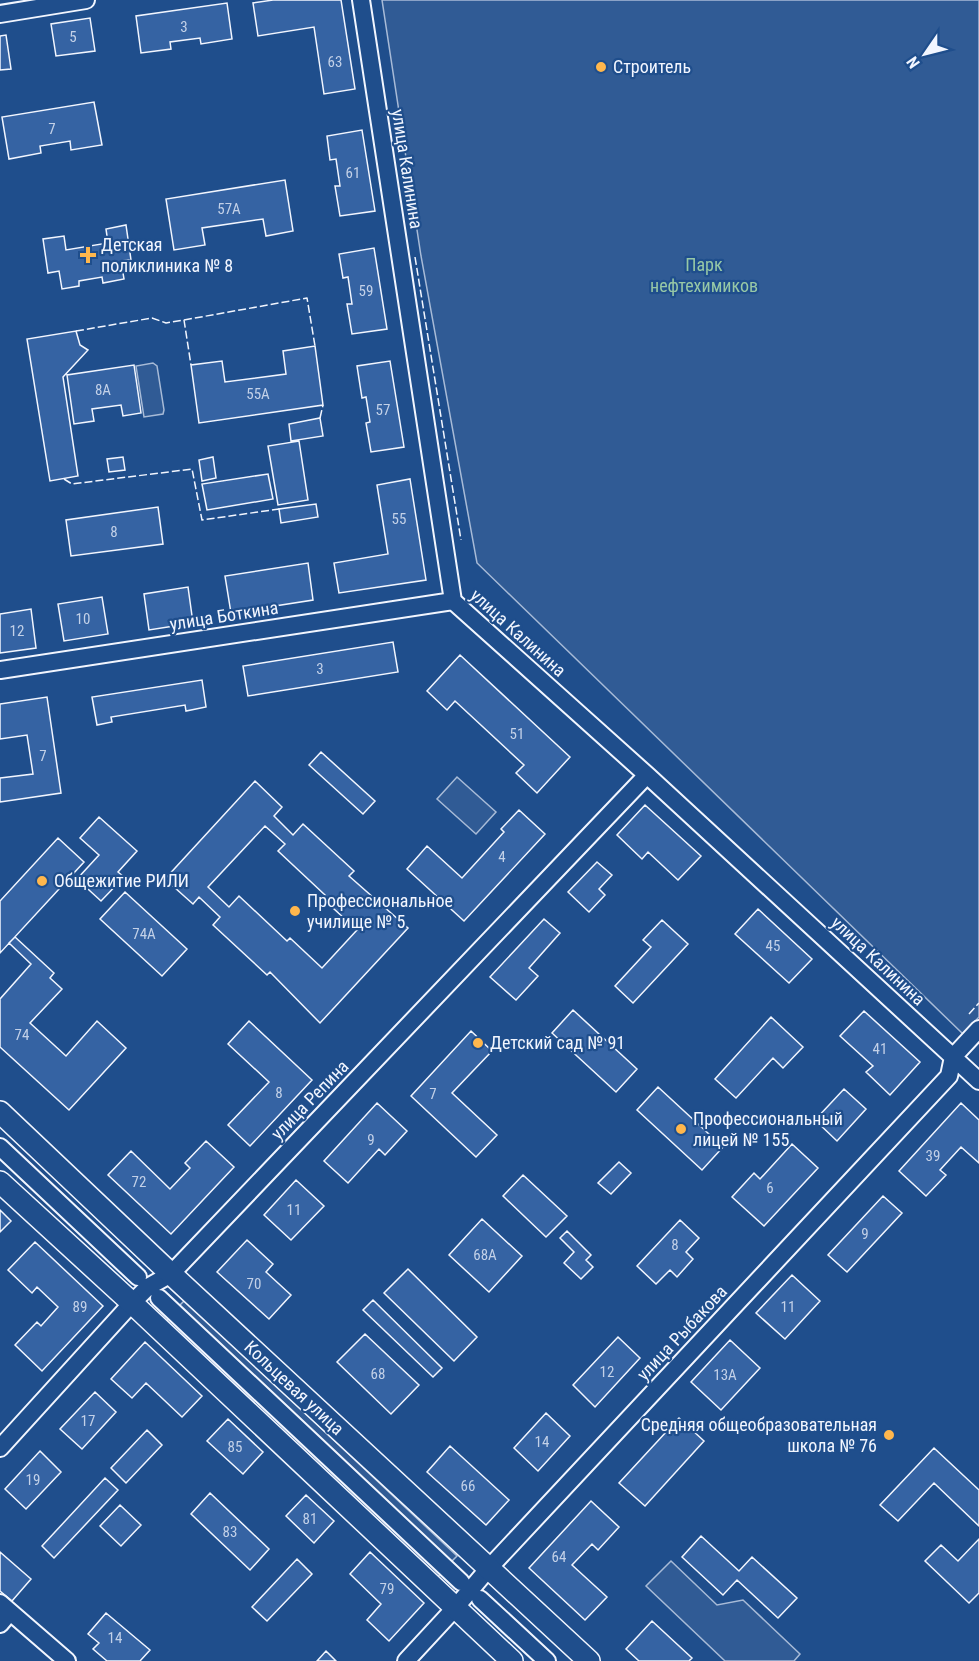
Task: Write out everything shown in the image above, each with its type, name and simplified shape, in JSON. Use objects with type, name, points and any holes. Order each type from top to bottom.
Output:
[{"type":"main road","name":"Кольцевая улица","points":[[0,1112],[171,1274],[589,1661]]},
{"type":"main road","points":[[0,1182],[132,1303],[512,1661]]},
{"type":"street","points":[[0,14],[86,0]]},
{"type":"street","name":"улица Калинина","points":[[361,0],[453,601],[647,775],[979,1081]]},
{"type":"street","name":"улица Боткина","points":[[0,670],[453,601]]},
{"type":"street","name":"улица Репина","points":[[0,1448],[132,1303],[148,1287],[171,1274],[647,775]]},
{"type":"street","name":"улица Рыбакова","points":[[406,1661],[489,1568],[949,1076],[953,1057],[979,1029]]},
{"type":"street","points":[[0,1147],[138,1277]]},
{"type":"street","points":[[159,1298],[461,1582]]},
{"type":"street","points":[[480,1599],[547,1661]]},
{"type":"street","points":[[3,1613],[67,1661]]},
{"type":"green space","name":"Парк нефтехимиков","points":[[382,0],[979,0],[979,1017],[963,1034],[477,563],[421,256]]},
{"type":"green space","points":[[153,363],[157,366],[164,410],[163,414],[144,417],[136,366]]},
{"type":"green space","points":[[457,777],[496,812],[476,834],[437,799]]},
{"type":"green space","points":[[185,1300],[457,1556],[450,1563],[178,1307]]},
{"type":"green space","points":[[172,1315],[444,1570],[437,1578],[165,1323]]},
{"type":"green space","points":[[671,1561],[717,1605],[743,1600],[800,1654],[794,1661],[725,1661],[646,1586]]},
{"type":"building","points":[[273,0],[341,0],[355,89],[324,94],[314,27],[258,36],[253,3]]},
{"type":"building","points":[[227,3],[232,39],[201,44],[200,38],[170,42],[171,49],[141,53],[136,16]]},
{"type":"building","points":[[90,18],[95,51],[56,56],[51,24]]},
{"type":"building","points":[[6,35],[11,69],[0,70],[0,36]]},
{"type":"building","points":[[94,102],[102,145],[71,150],[70,141],[40,146],[41,153],[9,159],[2,117]]},
{"type":"building","points":[[362,130],[375,211],[340,216],[335,186],[340,186],[336,159],[330,160],[327,136]]},
{"type":"building","points":[[285,180],[293,231],[266,236],[263,219],[202,228],[205,245],[174,250],[166,199]]},
{"type":"building","name":"Детская поликлиника № 8","points":[[126,225],[131,260],[121,261],[124,279],[103,283],[102,277],[79,281],[79,286],[62,289],[59,271],[48,273],[43,239],[64,236],[66,250],[108,243],[106,229]]},
{"type":"building","points":[[374,248],[387,329],[352,334],[347,304],[352,304],[348,277],[343,278],[339,254]]},
{"type":"building","points":[[76,331],[80,345],[88,350],[63,377],[78,476],[50,481],[27,339]]},
{"type":"building","points":[[315,346],[323,405],[199,423],[191,365],[222,361],[225,382],[286,374],[283,351]]},
{"type":"building","points":[[390,361],[404,447],[371,452],[366,423],[370,422],[366,397],[362,398],[357,366]]},
{"type":"building","points":[[134,365],[141,413],[123,416],[121,405],[92,409],[94,421],[74,424],[67,375]]},
{"type":"building","points":[[320,418],[323,436],[291,441],[289,424]]},
{"type":"building","points":[[299,441],[308,500],[278,505],[268,446]]},
{"type":"building","points":[[123,457],[125,470],[109,472],[107,459]]},
{"type":"building","points":[[213,457],[216,478],[202,481],[199,460]]},
{"type":"building","points":[[268,474],[273,499],[207,510],[202,484]]},
{"type":"building","points":[[410,479],[426,580],[339,593],[334,563],[388,554],[377,485]]},
{"type":"building","points":[[316,504],[318,517],[281,523],[279,509]]},
{"type":"building","points":[[158,507],[163,544],[71,556],[66,520]]},
{"type":"building","points":[[308,563],[313,600],[231,613],[225,576]]},
{"type":"building","points":[[188,587],[193,623],[149,630],[144,594]]},
{"type":"building","points":[[102,597],[108,634],[64,641],[58,604]]},
{"type":"building","points":[[31,609],[36,648],[0,653],[0,614]]},
{"type":"building","points":[[393,642],[398,672],[248,696],[243,666]]},
{"type":"building","points":[[460,655],[570,757],[537,793],[516,773],[524,765],[455,701],[447,710],[427,691]]},
{"type":"building","points":[[202,680],[206,707],[186,711],[185,705],[111,717],[112,722],[97,725],[92,697]]},
{"type":"building","points":[[47,697],[61,793],[0,802],[0,778],[33,774],[27,735],[0,739],[0,704]]},
{"type":"building","points":[[321,752],[375,801],[363,814],[309,765]]},
{"type":"building","points":[[255,781],[282,807],[274,816],[293,835],[303,824],[354,871],[349,876],[408,928],[320,1023],[270,972],[267,975],[213,925],[220,917],[199,897],[193,904],[165,879]],"holes":[[[265,826],[285,844],[278,851],[325,895],[322,898],[357,930],[322,968],[290,938],[287,941],[239,896],[229,907],[208,887]]]},
{"type":"building","points":[[645,805],[701,856],[678,880],[648,852],[642,859],[617,835]]},
{"type":"building","points":[[519,810],[545,834],[464,921],[407,869],[427,846],[462,878],[504,832],[501,829]]},
{"type":"building","points":[[99,817],[137,851],[118,872],[124,877],[101,901],[77,879],[99,855],[80,838]]},
{"type":"building","name":"Общежитие РИЛИ","points":[[58,838],[84,862],[0,953],[0,901]]},
{"type":"building","points":[[597,862],[612,875],[599,889],[605,895],[589,912],[568,892]]},
{"type":"building","points":[[125,892],[187,949],[162,976],[100,919]]},
{"type":"building","points":[[758,909],[812,959],[789,983],[735,934]]},
{"type":"building","points":[[544,919],[560,933],[529,968],[538,976],[516,1000],[490,977]]},
{"type":"building","points":[[662,920],[688,944],[633,1003],[615,986],[651,947],[643,940]]},
{"type":"building","points":[[15,937],[54,973],[50,978],[62,989],[30,1023],[66,1056],[97,1021],[126,1048],[69,1110],[0,1047],[0,999],[31,964],[9,943]]},
{"type":"building","points":[[573,1010],[637,1069],[616,1092],[552,1033]]},
{"type":"building","points":[[864,1011],[920,1062],[890,1095],[866,1072],[873,1066],[840,1036]]},
{"type":"building","points":[[771,1017],[803,1047],[783,1068],[773,1058],[736,1098],[715,1079]]},
{"type":"building","points":[[249,1021],[312,1080],[250,1146],[228,1125],[269,1082],[228,1044]]},
{"type":"building","points":[[471,1031],[492,1051],[452,1093],[497,1135],[476,1157],[411,1096]]},
{"type":"building","points":[[658,1087],[723,1147],[702,1170],[637,1110]]},
{"type":"building","points":[[844,1089],[866,1109],[837,1141],[815,1120]]},
{"type":"building","points":[[377,1103],[407,1131],[385,1155],[379,1149],[348,1183],[324,1161]]},
{"type":"building","points":[[961,1103],[979,1120],[979,1163],[961,1147],[940,1170],[946,1175],[926,1196],[899,1171]]},
{"type":"building","points":[[206,1141],[234,1167],[171,1234],[108,1175],[131,1151],[170,1189],[190,1168],[185,1163]]},
{"type":"building","points":[[792,1144],[818,1168],[764,1226],[732,1197],[754,1173],[760,1179]]},
{"type":"building","points":[[619,1162],[631,1173],[611,1194],[598,1183]]},
{"type":"building","points":[[523,1175],[567,1216],[546,1237],[503,1196]]},
{"type":"building","points":[[296,1180],[324,1206],[291,1240],[264,1215]]},
{"type":"building","points":[[883,1196],[902,1213],[847,1272],[828,1255]]},
{"type":"building","points":[[0,1210],[11,1221],[0,1232]]},
{"type":"building","points":[[482,1219],[522,1256],[489,1292],[449,1255]]},
{"type":"building","points":[[680,1220],[699,1238],[686,1252],[693,1259],[677,1277],[670,1270],[656,1284],[637,1266]]},
{"type":"building","points":[[567,1231],[591,1255],[586,1260],[593,1267],[581,1279],[564,1263],[574,1252],[560,1238]]},
{"type":"building","points":[[247,1240],[273,1264],[266,1272],[291,1295],[269,1319],[217,1272]]},
{"type":"building","points":[[35,1242],[103,1306],[42,1371],[15,1345],[37,1322],[41,1326],[58,1307],[37,1287],[32,1293],[8,1270]]},
{"type":"building","points":[[408,1269],[477,1337],[454,1361],[384,1293]]},
{"type":"building","points":[[792,1275],[820,1301],[785,1339],[756,1313]]},
{"type":"building","points":[[373,1300],[442,1368],[433,1377],[363,1310]]},
{"type":"building","points":[[365,1334],[419,1385],[391,1414],[337,1362]]},
{"type":"building","points":[[618,1337],[640,1358],[595,1407],[573,1385]]},
{"type":"building","points":[[730,1340],[760,1368],[721,1410],[691,1382]]},
{"type":"building","points":[[145,1342],[202,1396],[182,1417],[146,1383],[132,1398],[111,1379]]},
{"type":"building","points":[[95,1392],[116,1412],[82,1449],[60,1429]]},
{"type":"building","points":[[546,1413],[570,1436],[538,1471],[514,1448]]},
{"type":"building","points":[[679,1418],[704,1441],[645,1506],[619,1483]]},
{"type":"building","points":[[228,1419],[263,1452],[243,1474],[207,1441]]},
{"type":"building","points":[[147,1430],[162,1445],[126,1483],[111,1468]]},
{"type":"building","points":[[450,1446],[509,1500],[486,1525],[427,1472]]},
{"type":"building","points":[[934,1448],[979,1490],[979,1526],[934,1483],[898,1521],[880,1505]]},
{"type":"building","points":[[40,1451],[61,1472],[26,1509],[5,1489]]},
{"type":"building","points":[[105,1478],[118,1490],[54,1558],[42,1546]]},
{"type":"building","points":[[210,1493],[269,1549],[250,1570],[191,1514]]},
{"type":"building","points":[[306,1495],[334,1521],[314,1543],[286,1516]]},
{"type":"building","points":[[591,1501],[619,1527],[598,1550],[592,1544],[572,1565],[607,1597],[585,1620],[529,1568]]},
{"type":"building","points":[[120,1505],[141,1525],[121,1546],[100,1526]]},
{"type":"building","points":[[701,1536],[739,1571],[752,1557],[797,1598],[778,1618],[737,1580],[723,1595],[682,1557]]},
{"type":"building","points":[[979,1539],[979,1593],[969,1603],[925,1561],[941,1545],[958,1561]]},
{"type":"building","points":[[0,1552],[31,1579],[12,1601],[0,1591]]},
{"type":"building","points":[[370,1552],[424,1603],[389,1641],[367,1620],[381,1604],[350,1574]]},
{"type":"building","points":[[297,1559],[312,1574],[267,1621],[252,1607]]},
{"type":"building","points":[[106,1613],[150,1650],[140,1661],[107,1661],[93,1649],[99,1643],[88,1634]]},
{"type":"building","points":[[652,1621],[692,1658],[689,1661],[639,1661],[626,1649]]},
{"type":"building","points":[[326,1651],[336,1661],[317,1661]]},
{"type":"fence","points":[[415,257],[461,540]]},
{"type":"fence","points":[[184,320],[307,298],[315,346]]},
{"type":"fence","points":[[76,331],[152,318],[166,323],[184,320],[191,365]]},
{"type":"fence","points":[[320,418],[323,405]]},
{"type":"fence","points":[[64,479],[72,484],[192,469],[202,520],[279,509]]},
{"type":"fence","points":[[969,1014],[979,1003]]},
{"type":"place","name":"Строитель","points":[[601,67]]},
{"type":"place","name":"Детская поликлиника № 8","points":[[88,255]]},
{"type":"place","name":"Общежитие РИЛИ","points":[[42,881]]},
{"type":"place","name":"Профессиональное училище № 5","points":[[295,911]]},
{"type":"place","name":"Детский сад № 91","points":[[478,1043]]},
{"type":"place","name":"Профессиональный лицей № 155","points":[[681,1129]]},
{"type":"place","name":"Средняя общеобразовательная школа № 76","points":[[889,1435]]}]
